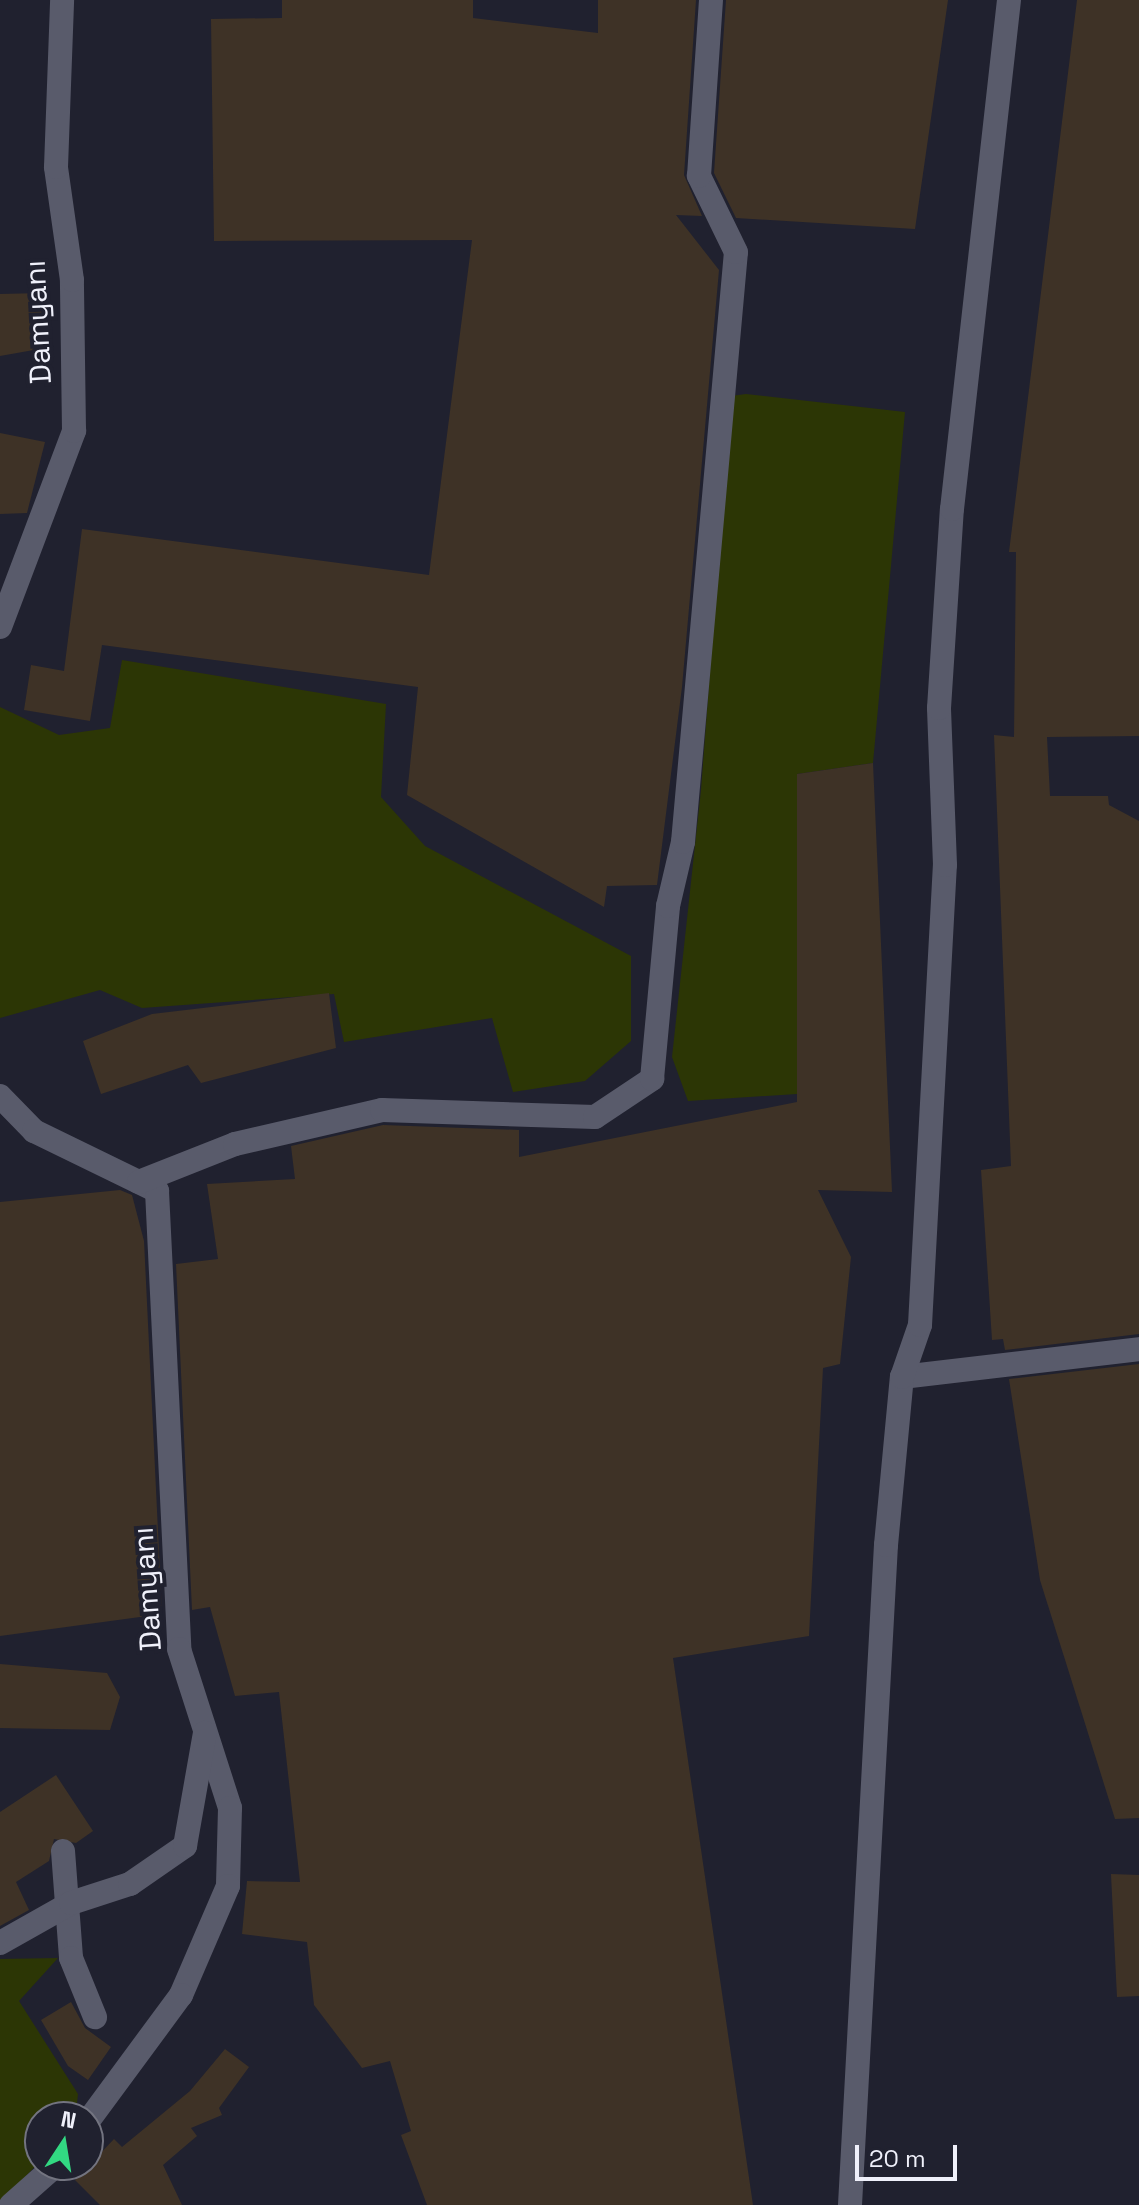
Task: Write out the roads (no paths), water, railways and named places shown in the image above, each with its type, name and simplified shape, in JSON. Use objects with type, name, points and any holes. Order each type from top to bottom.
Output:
[{"type":"street","name":"Damyanı","points":[[0,627],[74,431],[72,280],[56,167],[62,0]]},
{"type":"street","points":[[0,1096],[34,1131],[139,1182],[235,1144],[382,1110],[595,1117],[652,1079],[668,906],[683,842],[736,252],[699,176],[711,0]]},
{"type":"street","points":[[850,2205],[886,1545],[902,1377],[920,1325],[926,1230],[945,865],[939,708],[952,509],[1009,0]]},
{"type":"street","name":"Damyanı","points":[[103,2101],[181,1995],[228,1886],[230,1808],[207,1723],[179,1649],[157,1191],[139,1182]]},
{"type":"street","points":[[902,1377],[1139,1349]]},
{"type":"street","points":[[0,1943],[71,1903],[130,1884],[185,1846],[207,1723]]},
{"type":"street","points":[[63,1851],[71,1903],[71,1958],[95,2017]]},
{"type":"street","points":[[11,2205],[38,2181]]}]
